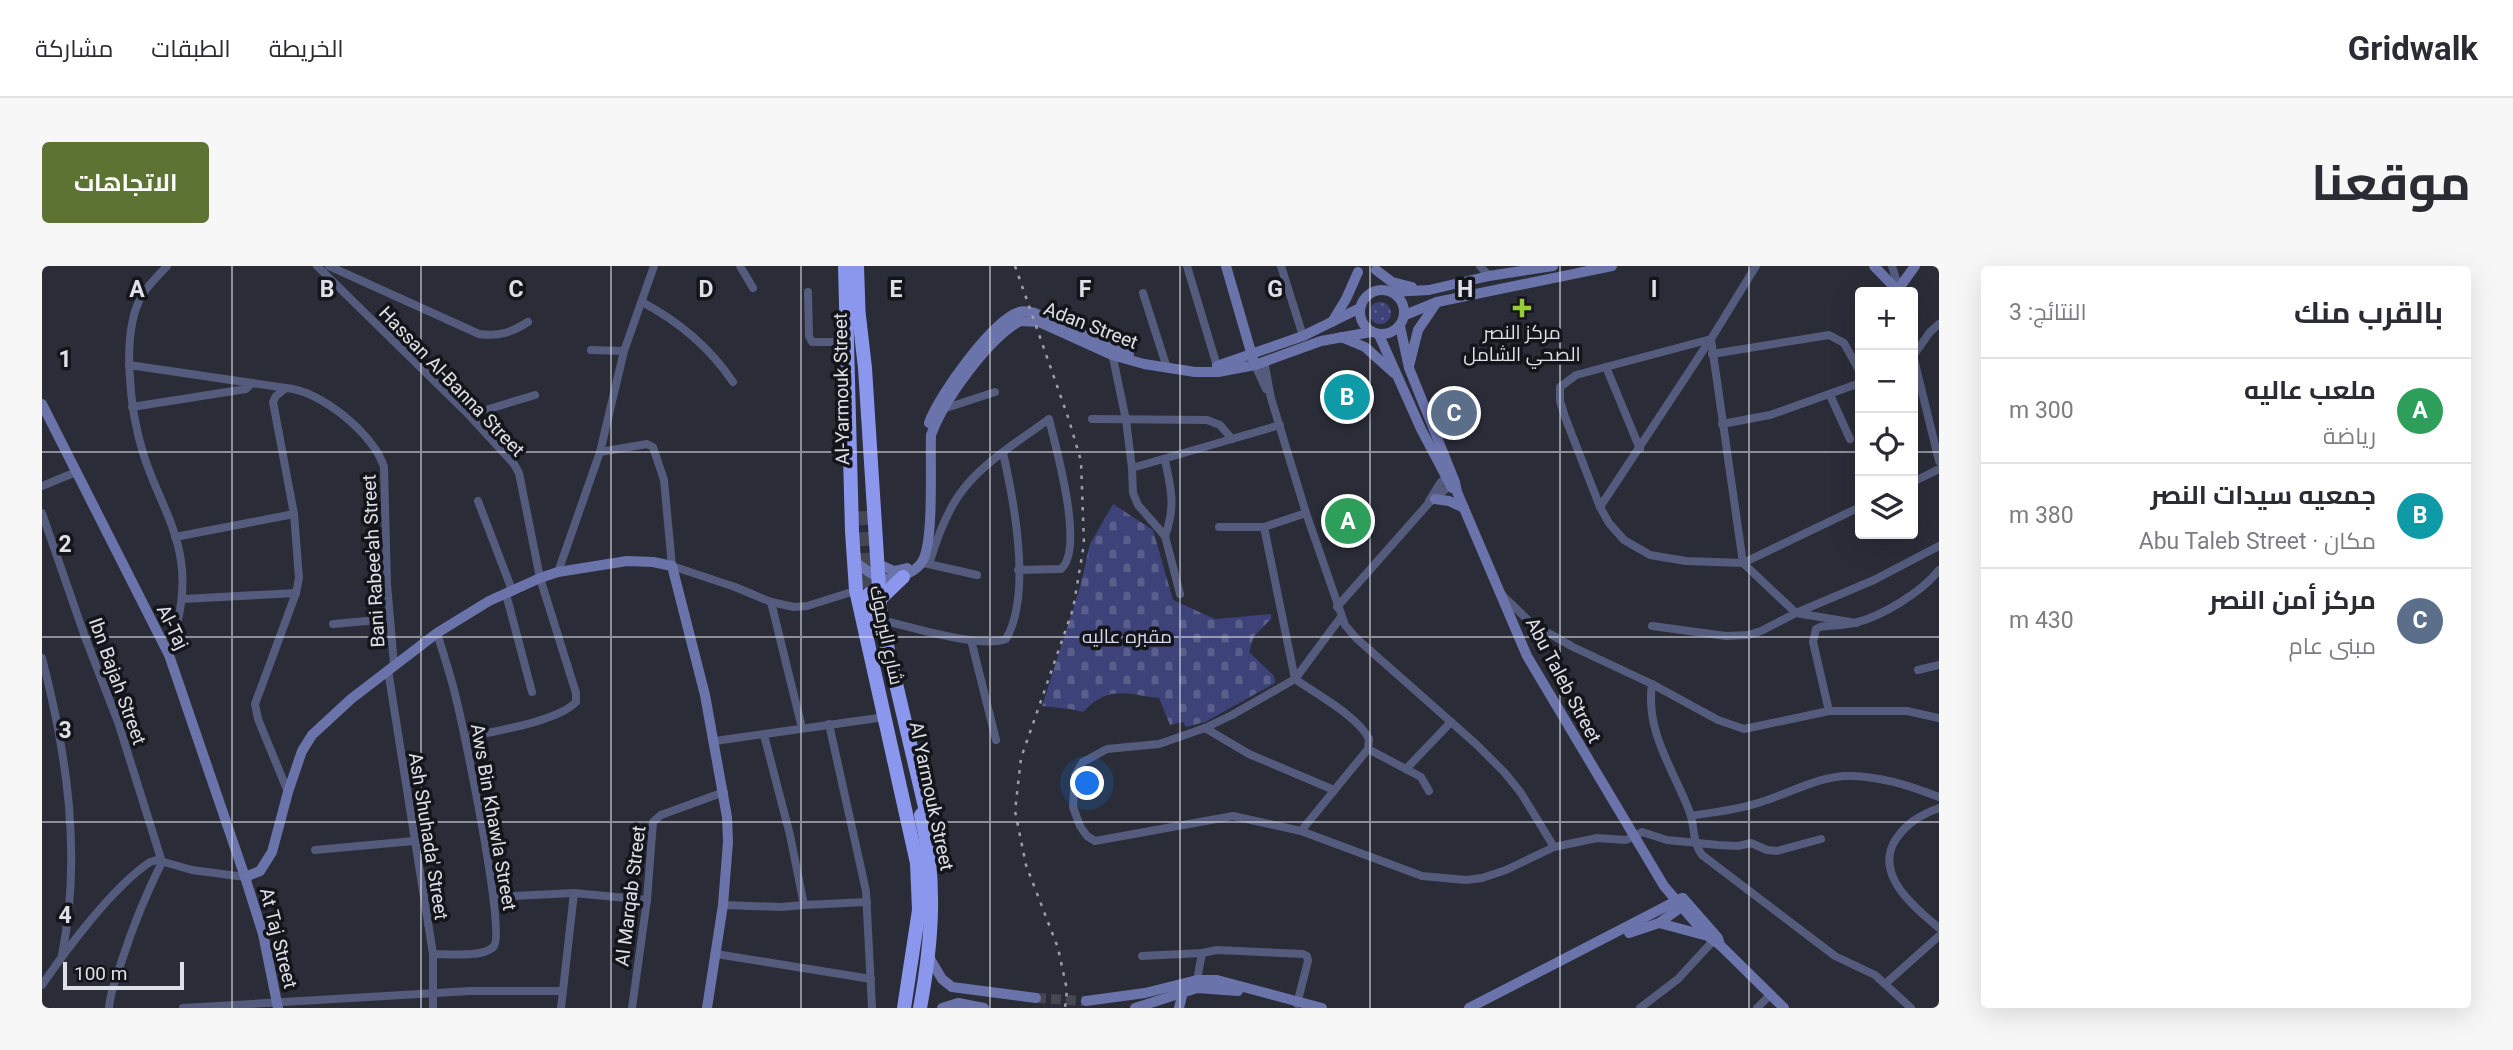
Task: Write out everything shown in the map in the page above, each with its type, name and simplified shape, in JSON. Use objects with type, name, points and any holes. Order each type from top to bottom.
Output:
[{"type":"highway","name":"شارع اليرموك","points":[[845,266],[853,561],[873,586],[885,717],[915,850],[919,888],[919,910],[904,1008]]},
{"type":"highway","name":"Al-Yarmouk Street","points":[[857,266],[858,384],[864,512]]},
{"type":"highway","points":[[859,316],[865,368],[874,532],[873,586],[925,807],[923,823]]},
{"type":"highway","points":[[852,531],[864,534],[874,532]]},
{"type":"highway","points":[[873,586],[903,576]]},
{"type":"highway","name":"Al Yarmouk Street","points":[[873,586],[872,621],[923,823],[932,887],[929,957],[920,1008]]},
{"type":"street","points":[[167,266],[143,293],[136,309],[129,365],[132,407],[144,456],[181,558],[183,600],[169,655]]},
{"type":"street","name":"Hassan Al-Banna Street","points":[[317,266],[469,415],[517,468],[540,578],[576,692],[576,702],[548,718],[465,738]]},
{"type":"street","points":[[329,266],[479,334],[507,333],[528,322]]},
{"type":"street","points":[[558,572],[600,452],[624,351],[654,266]]},
{"type":"street","points":[[740,266],[754,288]]},
{"type":"street","points":[[1187,266],[1217,366]]},
{"type":"street","points":[[1226,266],[1341,617],[1356,638],[1492,758],[1514,784],[1554,847]]},
{"type":"street","points":[[1281,266],[1303,336]]},
{"type":"street","points":[[1480,266],[1489,276]]},
{"type":"street","points":[[1361,306],[1368,295],[1377,290],[1429,290],[1489,276],[1553,266]]},
{"type":"street","points":[[1357,269],[1360,318],[1375,333],[1392,332],[1402,321],[1437,302],[1612,266]]},
{"type":"street","points":[[1600,507],[1756,266]]},
{"type":"street","points":[[1874,266],[1895,287]]},
{"type":"street","points":[[1902,287],[1915,266]]},
{"type":"street","points":[[1375,268],[1392,282],[1429,290]]},
{"type":"street","points":[[1375,268],[1390,291],[1400,298],[1404,306],[1402,321]]},
{"type":"street","points":[[1894,268],[1898,287]]},
{"type":"street","points":[[1332,322],[1346,299],[1357,269]]},
{"type":"street","points":[[808,292],[809,336],[812,342],[848,342]]},
{"type":"street","points":[[1143,293],[1167,366]]},
{"type":"street","points":[[642,302],[662,312],[691,335],[717,359],[733,382]]},
{"type":"street","points":[[1409,368],[1418,330],[1437,302]]},
{"type":"street","name":"Adan Street","points":[[1167,366],[1202,368],[1258,358],[1361,306]]},
{"type":"street","name":"Adan Street","points":[[923,562],[926,453],[931,418],[942,394],[981,346],[1005,321],[1025,311],[1035,313],[1111,351]]},
{"type":"street","name":"Adan Street","points":[[923,562],[928,541],[931,435],[943,410],[978,362],[1002,335],[1020,321],[1039,322],[1111,351],[1167,366],[1203,372],[1339,336],[1375,333]]},
{"type":"street","name":"Abu Taleb Street","points":[[1402,321],[1409,368],[1452,482]]},
{"type":"street","points":[[1917,350],[1939,324]]},
{"type":"street","name":"Abu Taleb Street","points":[[1375,333],[1452,482],[1536,673],[1633,837],[1659,876],[1713,941],[1784,1008]]},
{"type":"street","points":[[1712,354],[1829,335],[1843,343],[1855,363]]},
{"type":"street","points":[[1339,336],[1366,348],[1396,374]]},
{"type":"street","points":[[1711,339],[1743,563],[1796,613],[1856,623]]},
{"type":"street","points":[[1711,339],[1568,379],[1560,387],[1564,417],[1609,523],[1624,540],[1650,555],[1678,561],[1743,563],[1855,509]]},
{"type":"street","points":[[591,350],[624,351]]},
{"type":"street","points":[[1111,351],[1126,419],[1132,486],[1138,505],[1165,536],[1180,594]]},
{"type":"street","name":"Bani Rabee'ah Street","points":[[129,365],[304,391],[368,436],[384,467],[391,668]]},
{"type":"street","points":[[1606,367],[1640,449]]},
{"type":"street","points":[[1918,376],[1939,461]]},
{"type":"street","points":[[132,407],[246,389],[252,383]]},
{"type":"street","points":[[1722,424],[1770,415],[1855,385]]},
{"type":"street","points":[[286,388],[273,402],[294,514],[299,578],[296,593],[255,704],[258,719],[288,792]]},
{"type":"street","points":[[943,410],[995,392]]},
{"type":"street","points":[[469,415],[535,395]]},
{"type":"street","points":[[1830,395],[1850,439]]},
{"type":"street","name":"Al-Taj","points":[[42,404],[169,655],[245,877]]},
{"type":"street","points":[[42,985],[62,955],[125,883],[150,862],[245,877],[260,870],[272,852],[288,792],[302,751],[312,734],[351,699],[467,613],[540,578],[558,572],[627,561],[653,562],[735,587],[771,602],[802,607],[873,586],[903,576],[923,562],[957,497],[972,479],[1049,419],[1065,487],[1071,538],[1066,565],[1061,569],[1049,571],[1018,570]]},
{"type":"street","points":[[1092,419],[1208,420],[1220,425],[1232,439]]},
{"type":"street","points":[[1132,468],[1280,425]]},
{"type":"street","points":[[600,452],[647,444],[653,447],[664,480],[672,566],[715,741],[724,792],[728,842],[723,905],[708,1008]]},
{"type":"street","points":[[881,620],[971,640],[996,642],[1006,639],[1014,612],[1018,570],[1017,522],[1003,453]]},
{"type":"street","points":[[1165,460],[1173,506],[1165,536]]},
{"type":"street","points":[[1918,480],[1939,469]]},
{"type":"street","points":[[42,486],[76,472]]},
{"type":"street","points":[[1337,607],[1431,501],[1436,489],[1452,482]]},
{"type":"street","points":[[478,501],[509,592],[532,692]]},
{"type":"street","points":[[1431,501],[1449,501],[1464,508]]},
{"type":"street","name":"Ibn Bajah Street","points":[[42,513],[118,722],[162,862]]},
{"type":"street","points":[[1219,527],[1264,527],[1306,513]]},
{"type":"street","points":[[175,537],[294,514]]},
{"type":"street","points":[[1264,527],[1296,679],[1363,729],[1369,739],[1368,749],[1301,831]]},
{"type":"street","points":[[1652,626],[1735,637],[1761,631],[1874,580],[1939,546]]},
{"type":"street","points":[[853,561],[873,586]]},
{"type":"street","points":[[873,586],[894,571],[923,562],[977,575]]},
{"type":"street","points":[[1829,711],[1813,642],[1814,633],[1820,627],[1856,623],[1900,602],[1935,584],[1939,570]]},
{"type":"street","points":[[183,600],[296,593]]},
{"type":"street","points":[[1501,594],[1531,624],[1718,720],[1744,729],[1829,711],[1907,711],[1939,718]]},
{"type":"street","points":[[771,602],[802,728]]},
{"type":"street","points":[[1341,617],[1296,679],[1205,728],[1153,745],[1107,749],[1083,762],[1075,775],[1072,802],[1076,818],[1087,836],[1095,841],[1233,816],[1301,831],[1422,876],[1450,880],[1493,875],[1554,847],[1597,838],[1620,840],[1642,832],[1667,840],[1727,846],[1751,844],[1767,850],[1821,839]]},
{"type":"street","points":[[333,624],[390,619]]},
{"type":"street","name":"Aws Bin Khawla Street","points":[[433,954],[484,953],[493,947],[497,940],[494,897],[465,738],[438,633]]},
{"type":"street","points":[[971,640],[996,740]]},
{"type":"street","points":[[42,658],[63,749],[69,813],[70,908],[62,955]]},
{"type":"street","points":[[1918,670],[1939,665]]},
{"type":"street","name":"Ash Shuhada' Street","points":[[391,668],[414,841],[433,954],[433,1008]]},
{"type":"street","points":[[1652,684],[1650,705],[1654,729],[1691,816],[1695,841],[1702,855],[1835,956],[1871,973],[1911,1008]]},
{"type":"street","points":[[715,741],[885,717]]},
{"type":"street","points":[[1406,769],[1451,722]]},
{"type":"street","points":[[829,724],[867,902],[872,1008]]},
{"type":"street","points":[[1205,728],[1249,754],[1334,790]]},
{"type":"street","points":[[764,734],[790,835],[804,905]]},
{"type":"street","points":[[1368,749],[1421,777],[1429,791]]},
{"type":"street","points":[[1691,816],[1757,804],[1812,783],[1842,776],[1882,779],[1908,785],[1939,797]]},
{"type":"street","name":"Al Marqab Street","points":[[632,1008],[647,900],[653,822],[661,815],[724,792]]},
{"type":"street","points":[[1939,808],[1921,814],[1904,828],[1892,845],[1888,862],[1890,874],[1897,885],[1939,928]]},
{"type":"street","points":[[315,850],[414,841]]},
{"type":"street","points":[[108,1008],[129,940],[162,862]]},
{"type":"street","name":"At Taj Street","points":[[245,877],[263,934],[278,1004]]},
{"type":"street","points":[[561,1008],[574,893]]},
{"type":"street","points":[[494,897],[574,893],[647,900]]},
{"type":"street","points":[[723,905],[781,907],[867,902]]},
{"type":"street","points":[[1660,923],[1682,903]]},
{"type":"street","points":[[1469,1008],[1682,903]]},
{"type":"street","name":"Abu Taleb Street","points":[[1682,903],[1718,937],[1713,941]]},
{"type":"street","points":[[1483,1008],[1640,928],[1660,923],[1683,928],[1713,941],[1678,979],[1640,1008]]},
{"type":"street","points":[[1885,984],[1939,936]]},
{"type":"street","points":[[1142,956],[1217,950],[1306,955],[1306,972],[1298,1002]]},
{"type":"street","points":[[1197,980],[1202,953]]},
{"type":"street","points":[[716,954],[871,979]]},
{"type":"street","points":[[929,957],[942,979],[952,987],[1036,998]]},
{"type":"street","points":[[1135,1008],[1197,980],[1233,983],[1322,1008]]},
{"type":"street","points":[[1086,1001],[1180,989],[1216,988],[1298,1002],[1310,1008]]},
{"type":"street","points":[[1173,1008],[1180,989]]},
{"type":"street","points":[[1180,989],[1180,1008]]},
{"type":"street","points":[[183,1008],[470,991],[563,991]]},
{"type":"street","points":[[1757,1008],[1771,994]]},
{"type":"street","points":[[942,1008],[958,1003],[984,1008]]},
{"type":"green space","points":[[1380,302],[1388,305],[1391,313],[1388,321],[1380,324],[1372,321],[1369,313],[1372,305]]},
{"type":"green space","points":[[1341,502],[1369,525],[1356,540],[1328,518]]},
{"type":"green space","name":"مقبره عاليه","points":[[1113,504],[1153,530],[1173,600],[1215,619],[1271,614],[1271,619],[1254,636],[1249,652],[1274,676],[1275,683],[1205,722],[1186,727],[1183,722],[1170,725],[1159,698],[1118,693],[1101,698],[1083,712],[1042,706],[1080,587],[1090,544]]},
{"type":"tunnel","points":[[864,511],[869,594]]},
{"type":"tunnel","points":[[1036,998],[1086,1001]]},
{"type":"railway","points":[[1015,266],[1081,461],[1084,544],[1073,609],[1021,758],[1015,811],[1026,865],[1058,948],[1067,990],[1065,1008]]},
{"type":"place","name":"مركز النصر الصحي الشامل","points":[[1522,308]]},
{"type":"place","name":"جمعيه سيدات النصر","points":[[1347,397]]},
{"type":"place","name":"مركز أمن النصر","points":[[1454,413]]},
{"type":"place","name":"ملعب عاليه","points":[[1348,521]]}]
